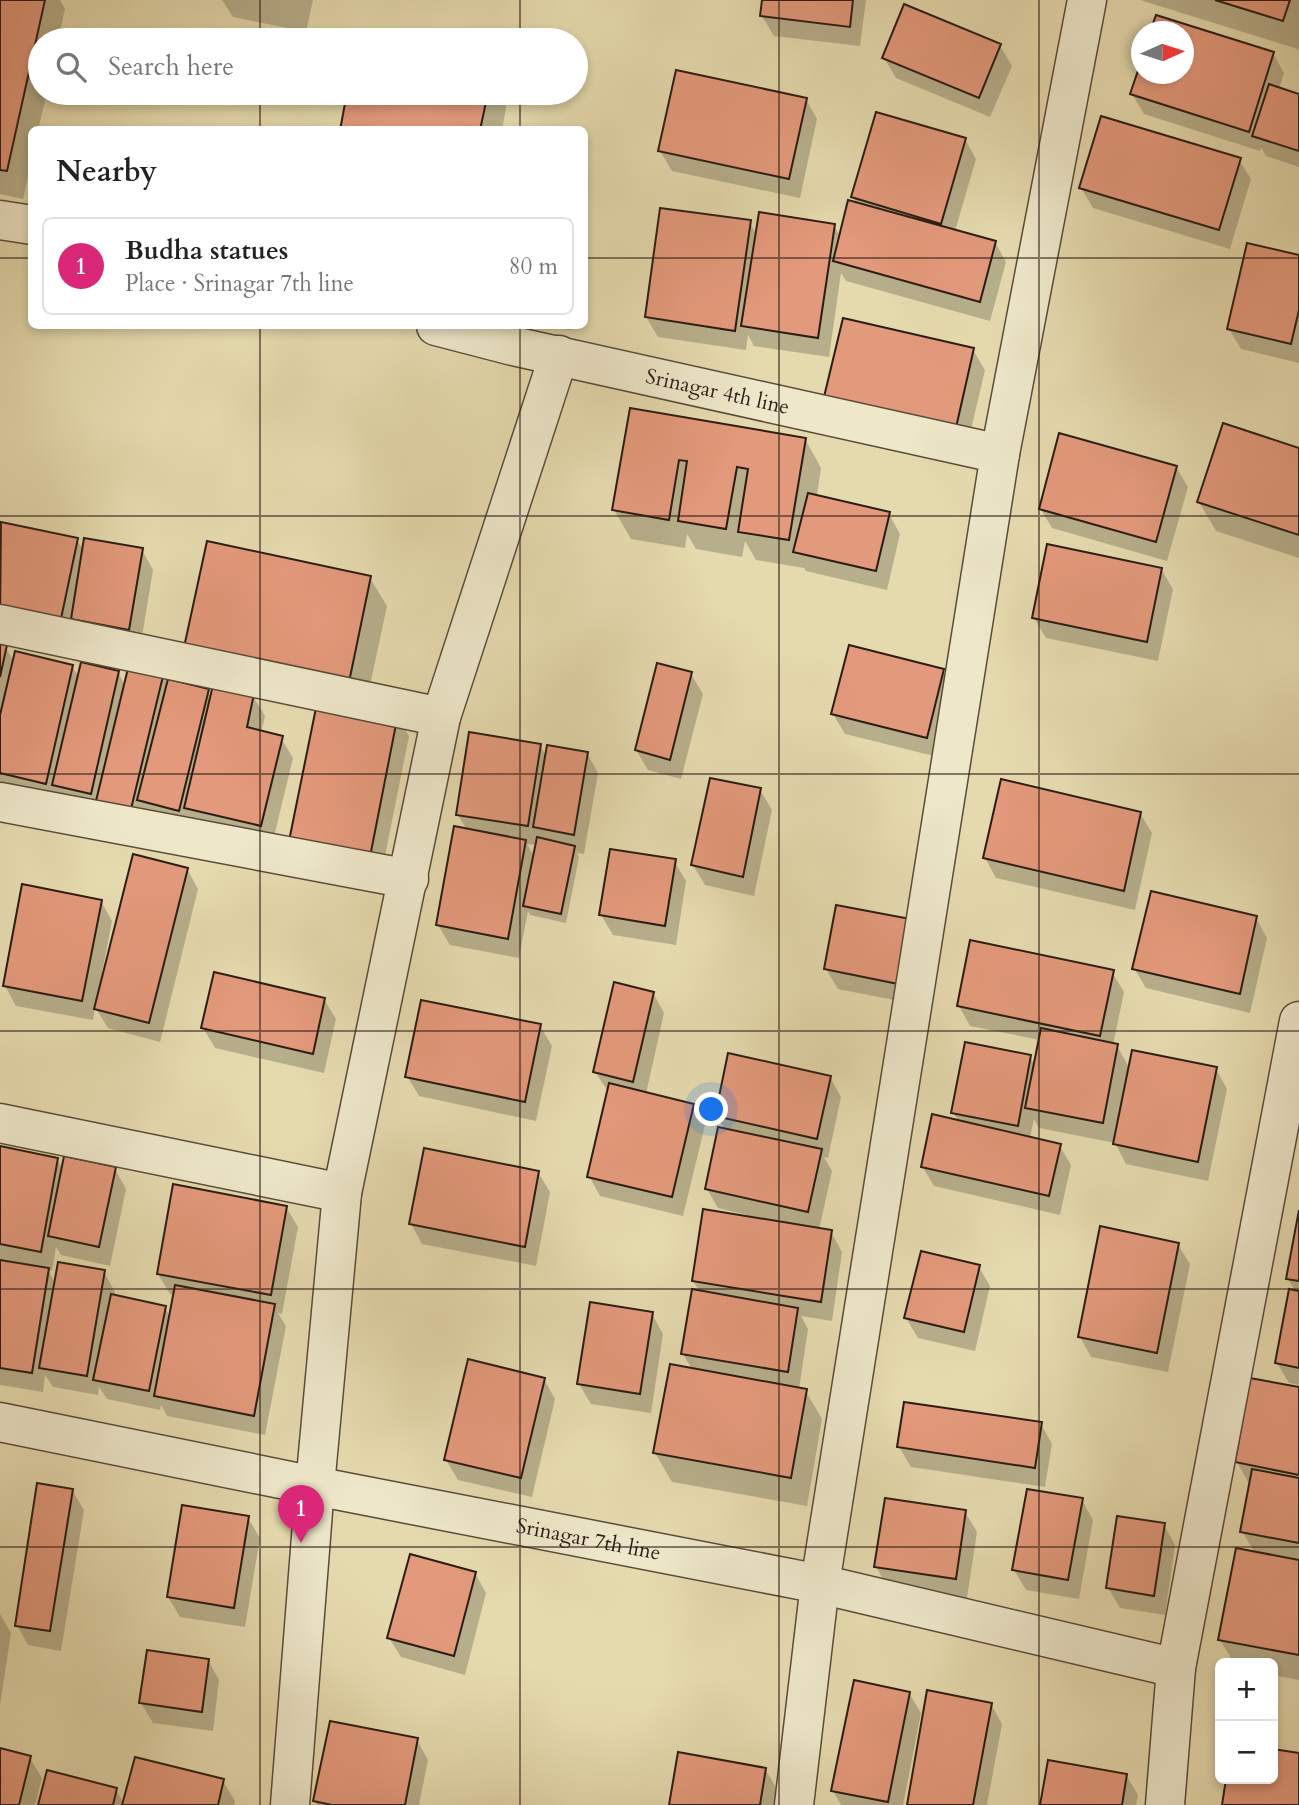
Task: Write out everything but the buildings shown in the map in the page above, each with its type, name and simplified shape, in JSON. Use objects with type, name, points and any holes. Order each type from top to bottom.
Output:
[{"type":"street","points":[[794,1805],[820,1584],[1000,454],[1087,0]]},
{"type":"street","points":[[0,220],[28,224]]},
{"type":"street","name":"Srinagar 4th line","points":[[449,329],[1000,454]]},
{"type":"street","points":[[290,1805],[342,1193],[441,717],[559,355]]},
{"type":"street","points":[[0,624],[441,717]]},
{"type":"street","points":[[0,802],[409,879]]},
{"type":"street","points":[[1165,1805],[1176,1668],[1299,1021]]},
{"type":"street","points":[[0,1123],[342,1193]]},
{"type":"street","name":"Srinagar 7th line","points":[[0,1422],[820,1584],[1176,1668]]},
{"type":"place","name":"Budha statues","points":[[301,1543]]}]
